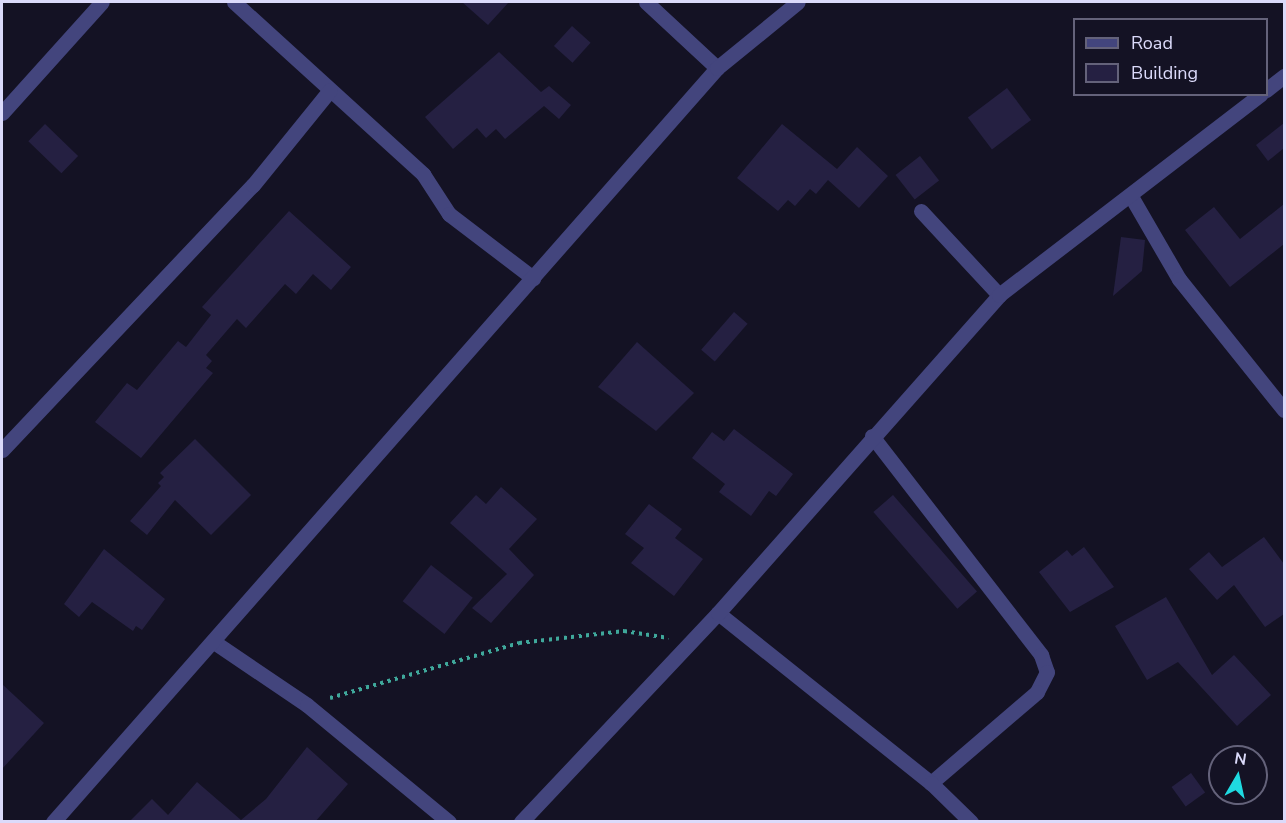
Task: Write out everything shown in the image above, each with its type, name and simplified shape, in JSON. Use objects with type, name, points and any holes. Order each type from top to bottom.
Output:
[{"type":"street","points":[[2,113],[102,2]]},
{"type":"street","points":[[234,2],[423,174],[449,214],[533,278]]},
{"type":"street","points":[[646,2],[717,68]]},
{"type":"street","points":[[53,822],[214,642],[717,68],[798,2]]},
{"type":"street","points":[[1268,88],[1284,76]]},
{"type":"street","points":[[2,450],[253,185],[330,90]]},
{"type":"street","points":[[520,822],[718,613],[872,436],[999,295],[1132,198],[1259,96]]},
{"type":"street","points":[[1132,198],[1179,279],[1284,410]]},
{"type":"street","points":[[921,211],[999,295]]},
{"type":"street","points":[[872,436],[1041,655],[1047,672],[1037,692],[932,783]]},
{"type":"street","points":[[718,613],[932,783],[971,822]]},
{"type":"street","points":[[214,642],[307,705],[449,822]]},
{"type":"path","points":[[307,705],[519,643],[624,631],[691,642]]},
{"type":"building","points":[[462,2],[509,2],[488,25]]},
{"type":"building","points":[[572,26],[591,43],[573,63],[554,46]]},
{"type":"building","points":[[499,52],[541,92],[549,86],[571,105],[559,119],[544,106],[505,139],[496,129],[486,138],[477,128],[453,149],[425,117]]},
{"type":"building","points":[[1007,88],[1031,120],[992,149],[968,117]]},
{"type":"building","points":[[1284,123],[1284,148],[1268,161],[1256,145]]},
{"type":"building","points":[[45,124],[78,156],[61,173],[28,141]]},
{"type":"building","points":[[782,124],[837,169],[857,147],[888,176],[859,208],[828,180],[816,194],[810,189],[795,206],[788,200],[778,211],[737,178]]},
{"type":"building","points":[[920,156],[939,180],[915,200],[896,175]]},
{"type":"building","points":[[1284,204],[1284,244],[1230,287],[1185,230],[1214,207],[1240,239]]},
{"type":"building","points":[[289,211],[351,267],[331,290],[313,274],[296,294],[285,284],[246,328],[237,319],[206,355],[212,361],[206,368],[213,373],[141,458],[95,422],[127,383],[137,390],[178,341],[186,347],[211,315],[202,307]]},
{"type":"building","points":[[1121,237],[1145,240],[1142,271],[1113,296]]},
{"type":"building","points":[[734,312],[748,324],[715,362],[701,350]]},
{"type":"building","points":[[637,342],[694,393],[656,431],[598,387]]},
{"type":"building","points":[[734,429],[793,474],[776,496],[769,491],[751,516],[719,492],[725,484],[692,458],[712,432],[724,441]]},
{"type":"building","points":[[195,439],[251,495],[211,535],[175,500],[147,535],[130,521],[161,486],[158,483],[164,477],[160,473]]},
{"type":"building","points":[[501,487],[537,519],[509,549],[534,575],[491,623],[472,608],[507,574],[450,523],[476,495],[486,504]]},
{"type":"building","points":[[893,495],[977,592],[957,609],[873,512]]},
{"type":"building","points":[[649,504],[682,529],[675,538],[703,559],[674,596],[631,563],[644,548],[625,534]]},
{"type":"building","points":[[1264,537],[1284,564],[1284,614],[1265,627],[1234,585],[1217,600],[1189,569],[1209,552],[1222,567]]},
{"type":"building","points":[[1084,547],[1114,587],[1070,612],[1039,572],[1067,550],[1072,556]]},
{"type":"building","points":[[104,549],[165,599],[142,630],[136,626],[133,631],[92,602],[79,617],[64,604]]},
{"type":"building","points":[[431,565],[473,598],[444,634],[403,601]]},
{"type":"building","points":[[1166,597],[1212,675],[1234,655],[1271,695],[1237,726],[1178,662],[1147,680],[1115,626]]},
{"type":"building","points":[[2,684],[44,723],[2,769]]},
{"type":"building","points":[[307,747],[348,784],[315,822],[129,822],[152,799],[168,815],[197,782],[241,820],[266,799]]},
{"type":"building","points":[[1191,773],[1205,792],[1186,807],[1172,787]]}]
